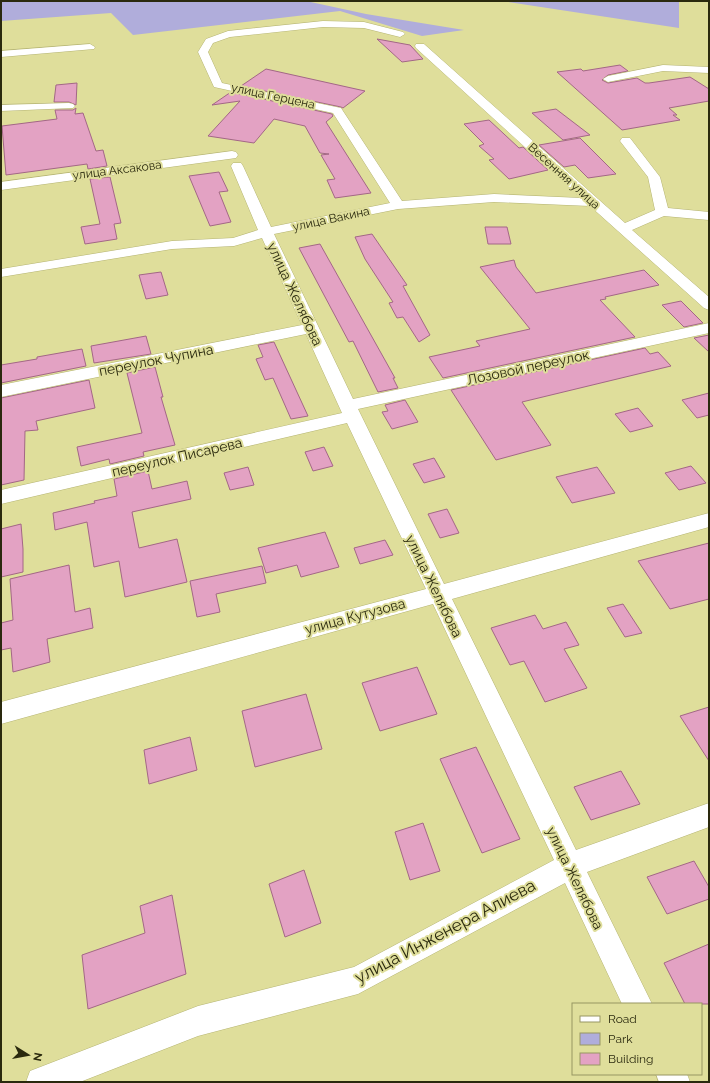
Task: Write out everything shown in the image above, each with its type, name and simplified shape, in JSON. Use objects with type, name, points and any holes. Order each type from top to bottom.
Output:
[{"type":"street","name":"улица Герцена","points":[[398,205],[337,110],[218,85],[203,52],[209,41],[228,34],[323,24],[364,25],[400,34]]},
{"type":"street","name":"Весенняя улица","points":[[420,46],[623,230],[709,305]]},
{"type":"street","points":[[1,54],[90,47]]},
{"type":"street","points":[[608,79],[663,68],[709,70]]},
{"type":"street","points":[[1,108],[69,106]]},
{"type":"street","points":[[626,141],[654,177],[662,212]]},
{"type":"street","name":"улица Аксакова","points":[[1,186],[235,161]]},
{"type":"street","name":"улица Желябова","points":[[235,161],[266,232],[350,411],[637,1003]]},
{"type":"street","name":"улица Вакина","points":[[1,273],[172,245],[234,242],[266,232],[398,205],[494,198],[592,202]]},
{"type":"street","points":[[623,230],[662,212],[709,216]]},
{"type":"street","name":"переулок Чупина","points":[[1,391],[312,328]]},
{"type":"street","name":"Лозовой переулок","points":[[350,411],[709,328]]},
{"type":"street","name":"переулок Писарева","points":[[1,497],[350,411]]},
{"type":"street","name":"улица Кутузова","points":[[1,713],[709,520]]},
{"type":"street","name":"улица Инженера Алиева","points":[[41,1082],[198,1021],[358,980],[569,866],[709,815]]},
{"type":"green space","points":[[1,1],[306,1],[366,14],[464,30],[422,36],[340,11],[133,35],[111,13],[1,21]]},
{"type":"green space","points":[[502,1],[679,1],[679,28]]},
{"type":"building","points":[[377,39],[410,45],[423,59],[402,62]]},
{"type":"building","points":[[620,65],[628,71],[608,75],[602,80],[608,83],[637,78],[645,83],[649,83],[690,77],[709,89],[709,101],[669,108],[677,115],[673,115],[680,120],[622,130],[557,72],[581,69],[583,71]]},
{"type":"building","points":[[266,69],[365,91],[343,108],[241,86]]},
{"type":"building","points":[[77,83],[76,105],[69,102],[54,102],[56,85]]},
{"type":"building","points":[[231,92],[332,114],[333,116],[326,122],[371,193],[335,198],[327,180],[335,179],[321,155],[329,154],[320,153],[305,126],[274,119],[254,143],[208,136],[240,101],[212,105]]},
{"type":"building","points":[[76,108],[75,114],[83,113],[96,151],[103,150],[107,166],[88,169],[87,164],[6,175],[2,126],[57,119],[55,110],[73,110]]},
{"type":"building","points":[[556,109],[590,135],[563,140],[532,113]]},
{"type":"building","points":[[489,120],[519,148],[523,147],[548,170],[509,179],[489,160],[494,159],[479,146],[484,144],[464,124]]},
{"type":"building","points":[[580,138],[616,174],[588,178],[575,165],[564,167],[539,145]]},
{"type":"building","points":[[219,172],[228,191],[219,192],[231,222],[210,226],[189,176]]},
{"type":"building","points":[[110,177],[121,223],[114,224],[117,239],[85,244],[81,227],[100,224],[90,179]]},
{"type":"building","points":[[485,227],[507,227],[511,244],[488,244]]},
{"type":"building","points":[[372,234],[407,285],[403,286],[430,335],[419,342],[403,317],[397,318],[389,303],[393,302],[365,259],[355,237]]},
{"type":"building","points":[[320,244],[395,378],[393,378],[398,388],[378,392],[353,341],[349,342],[299,248]]},
{"type":"building","points":[[514,260],[516,267],[536,293],[644,270],[659,285],[605,297],[606,299],[600,300],[635,337],[443,378],[429,357],[480,346],[476,341],[530,329],[480,267]]},
{"type":"building","points":[[161,272],[168,295],[146,299],[139,275]]},
{"type":"building","points":[[681,301],[703,323],[684,327],[662,305]]},
{"type":"building","points":[[709,335],[709,352],[694,338]]},
{"type":"building","points":[[146,336],[151,354],[94,363],[91,346]]},
{"type":"building","points":[[274,342],[308,416],[291,419],[273,378],[265,380],[256,359],[263,357],[258,345]]},
{"type":"building","points":[[645,348],[650,354],[658,352],[671,366],[522,402],[551,445],[496,460],[451,390]]},
{"type":"building","points":[[82,349],[86,366],[1,383],[1,365]]},
{"type":"building","points":[[155,367],[163,397],[161,397],[175,445],[143,452],[144,456],[110,464],[109,459],[81,466],[77,447],[142,433],[127,373]]},
{"type":"building","points":[[89,380],[95,408],[36,421],[38,430],[25,431],[24,480],[1,485],[1,398]]},
{"type":"building","points":[[709,393],[709,415],[697,418],[682,400]]},
{"type":"building","points":[[405,400],[418,422],[392,429],[382,412],[388,411],[385,405]]},
{"type":"building","points":[[638,408],[653,426],[630,432],[615,414]]},
{"type":"building","points":[[324,447],[333,466],[313,471],[305,452]]},
{"type":"building","points":[[434,458],[445,477],[424,483],[413,464]]},
{"type":"building","points":[[691,466],[706,483],[679,490],[665,473]]},
{"type":"building","points":[[248,467],[254,485],[230,490],[224,473]]},
{"type":"building","points":[[597,467],[615,493],[572,503],[556,477]]},
{"type":"building","points":[[148,471],[152,489],[187,481],[191,499],[132,512],[139,548],[177,539],[187,582],[125,597],[119,561],[94,567],[87,522],[55,530],[53,513],[117,496],[114,479]]},
{"type":"building","points":[[447,509],[459,533],[440,538],[428,514]]},
{"type":"building","points":[[21,524],[23,572],[1,577],[1,529]]},
{"type":"building","points":[[325,532],[339,567],[301,577],[297,565],[266,573],[258,548]]},
{"type":"building","points":[[385,540],[393,555],[360,564],[354,548]]},
{"type":"building","points":[[709,543],[709,599],[670,609],[638,561]]},
{"type":"building","points":[[69,565],[75,612],[90,608],[93,628],[47,639],[50,662],[13,672],[11,648],[1,650],[1,623],[13,620],[10,579]]},
{"type":"building","points":[[262,566],[266,583],[216,594],[220,612],[197,617],[190,581]]},
{"type":"building","points":[[623,604],[642,633],[625,637],[607,608]]},
{"type":"building","points":[[535,615],[543,629],[566,622],[579,645],[564,649],[587,688],[545,702],[524,661],[510,665],[491,628]]},
{"type":"building","points":[[417,667],[437,714],[380,731],[362,683]]},
{"type":"building","points":[[306,694],[322,749],[255,767],[242,711]]},
{"type":"building","points":[[709,707],[709,761],[680,716]]},
{"type":"building","points":[[190,737],[197,770],[149,784],[144,750]]},
{"type":"building","points":[[476,747],[520,839],[482,853],[440,759]]},
{"type":"building","points":[[621,771],[640,804],[591,820],[574,787]]},
{"type":"building","points":[[423,823],[440,871],[410,880],[395,832]]},
{"type":"building","points":[[694,861],[709,887],[709,899],[667,914],[647,877]]},
{"type":"building","points":[[304,870],[321,923],[285,937],[269,884]]},
{"type":"building","points":[[172,895],[186,974],[88,1009],[82,955],[145,933],[140,906]]},
{"type":"building","points":[[709,944],[709,1004],[684,1003],[664,963]]}]
